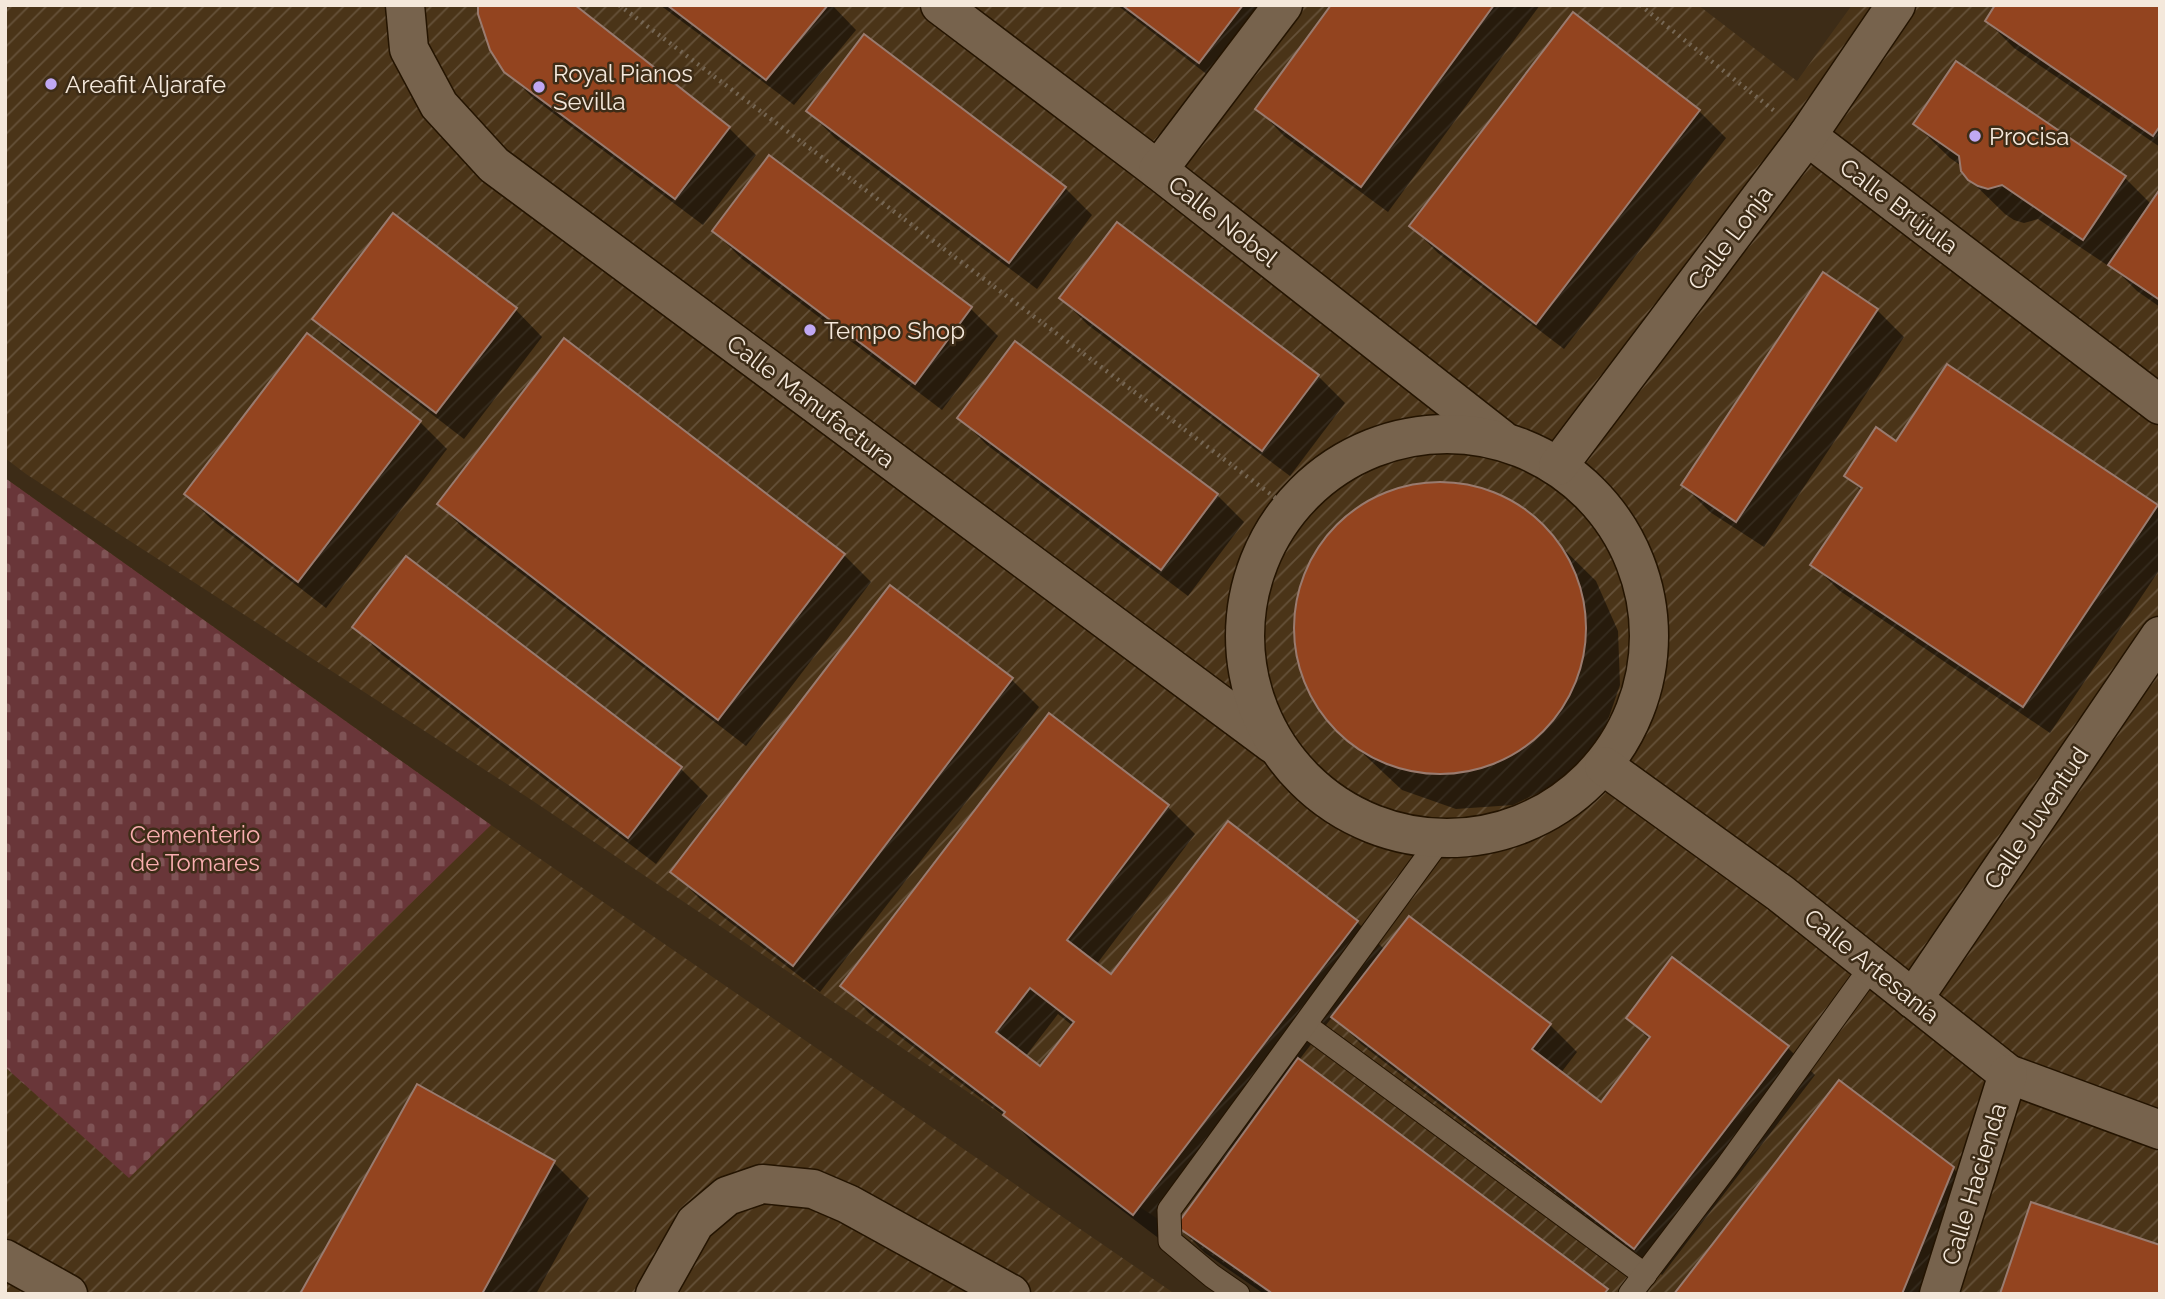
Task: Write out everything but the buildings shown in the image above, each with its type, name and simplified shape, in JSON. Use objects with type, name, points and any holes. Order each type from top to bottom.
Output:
[{"type":"street","name":"Calle Manufactura","points":[[405,5],[409,49],[439,104],[494,165],[1279,749]]},
{"type":"street","name":"Calle Nobel","points":[[940,5],[1158,170],[1502,441]]},
{"type":"street","points":[[1158,170],[1283,5]]},
{"type":"street","name":"Calle Lonja","points":[[1558,466],[1807,136],[1896,5]]},
{"type":"street","name":"Calle Brújula","points":[[1807,136],[2160,404]]},
{"type":"street","points":[[1444,433],[1502,441],[1558,466],[1601,503],[1632,552],[1648,606],[1649,663],[1633,717],[1604,766],[1570,798],[1530,821],[1486,835],[1441,838],[1378,826],[1323,795],[1279,749],[1256,703],[1245,652],[1247,601],[1263,552],[1289,508],[1333,468],[1386,442],[1444,433]]},
{"type":"street","name":"Calle Juventud","points":[[1913,999],[2160,636]]},
{"type":"street","name":"Calle Artesanía","points":[[1604,766],[1780,893],[2008,1074],[2160,1130]]},
{"type":"street","name":"Calle Hacienda","points":[[1939,1294],[2008,1074]]},
{"type":"street","points":[[655,1294],[695,1223],[727,1196],[762,1184],[813,1189],[848,1204],[1011,1294]]},
{"type":"street","points":[[5,1259],[68,1294]]},
{"type":"lane","points":[[1238,1294],[1170,1241],[1169,1210],[1441,838]]},
{"type":"lane","points":[[1630,1294],[1726,1169],[1872,966]]},
{"type":"lane","points":[[1305,1025],[1644,1275]]},
{"type":"path","points":[[619,5],[1289,508]]},
{"type":"path","points":[[1640,5],[1807,136]]},
{"type":"shaded area","points":[[5,5],[1698,5],[1797,81],[1852,5],[2160,5],[2160,1294],[1270,1294],[527,797],[5,458]]},
{"type":"shaded area","points":[[5,478],[491,825],[1175,1294],[5,1294]]},
{"type":"green space","name":"Cementerio de Tomares","points":[[5,478],[491,825],[129,1178],[5,1067]]},
{"type":"place","name":"Areafit Aljarafe","points":[[51,84]]},
{"type":"place","name":"Royal Pianos Sevilla","points":[[539,87]]},
{"type":"place","name":"Procisa","points":[[1975,136]]},
{"type":"place","name":"Tempo Shop","points":[[810,330]]}]
